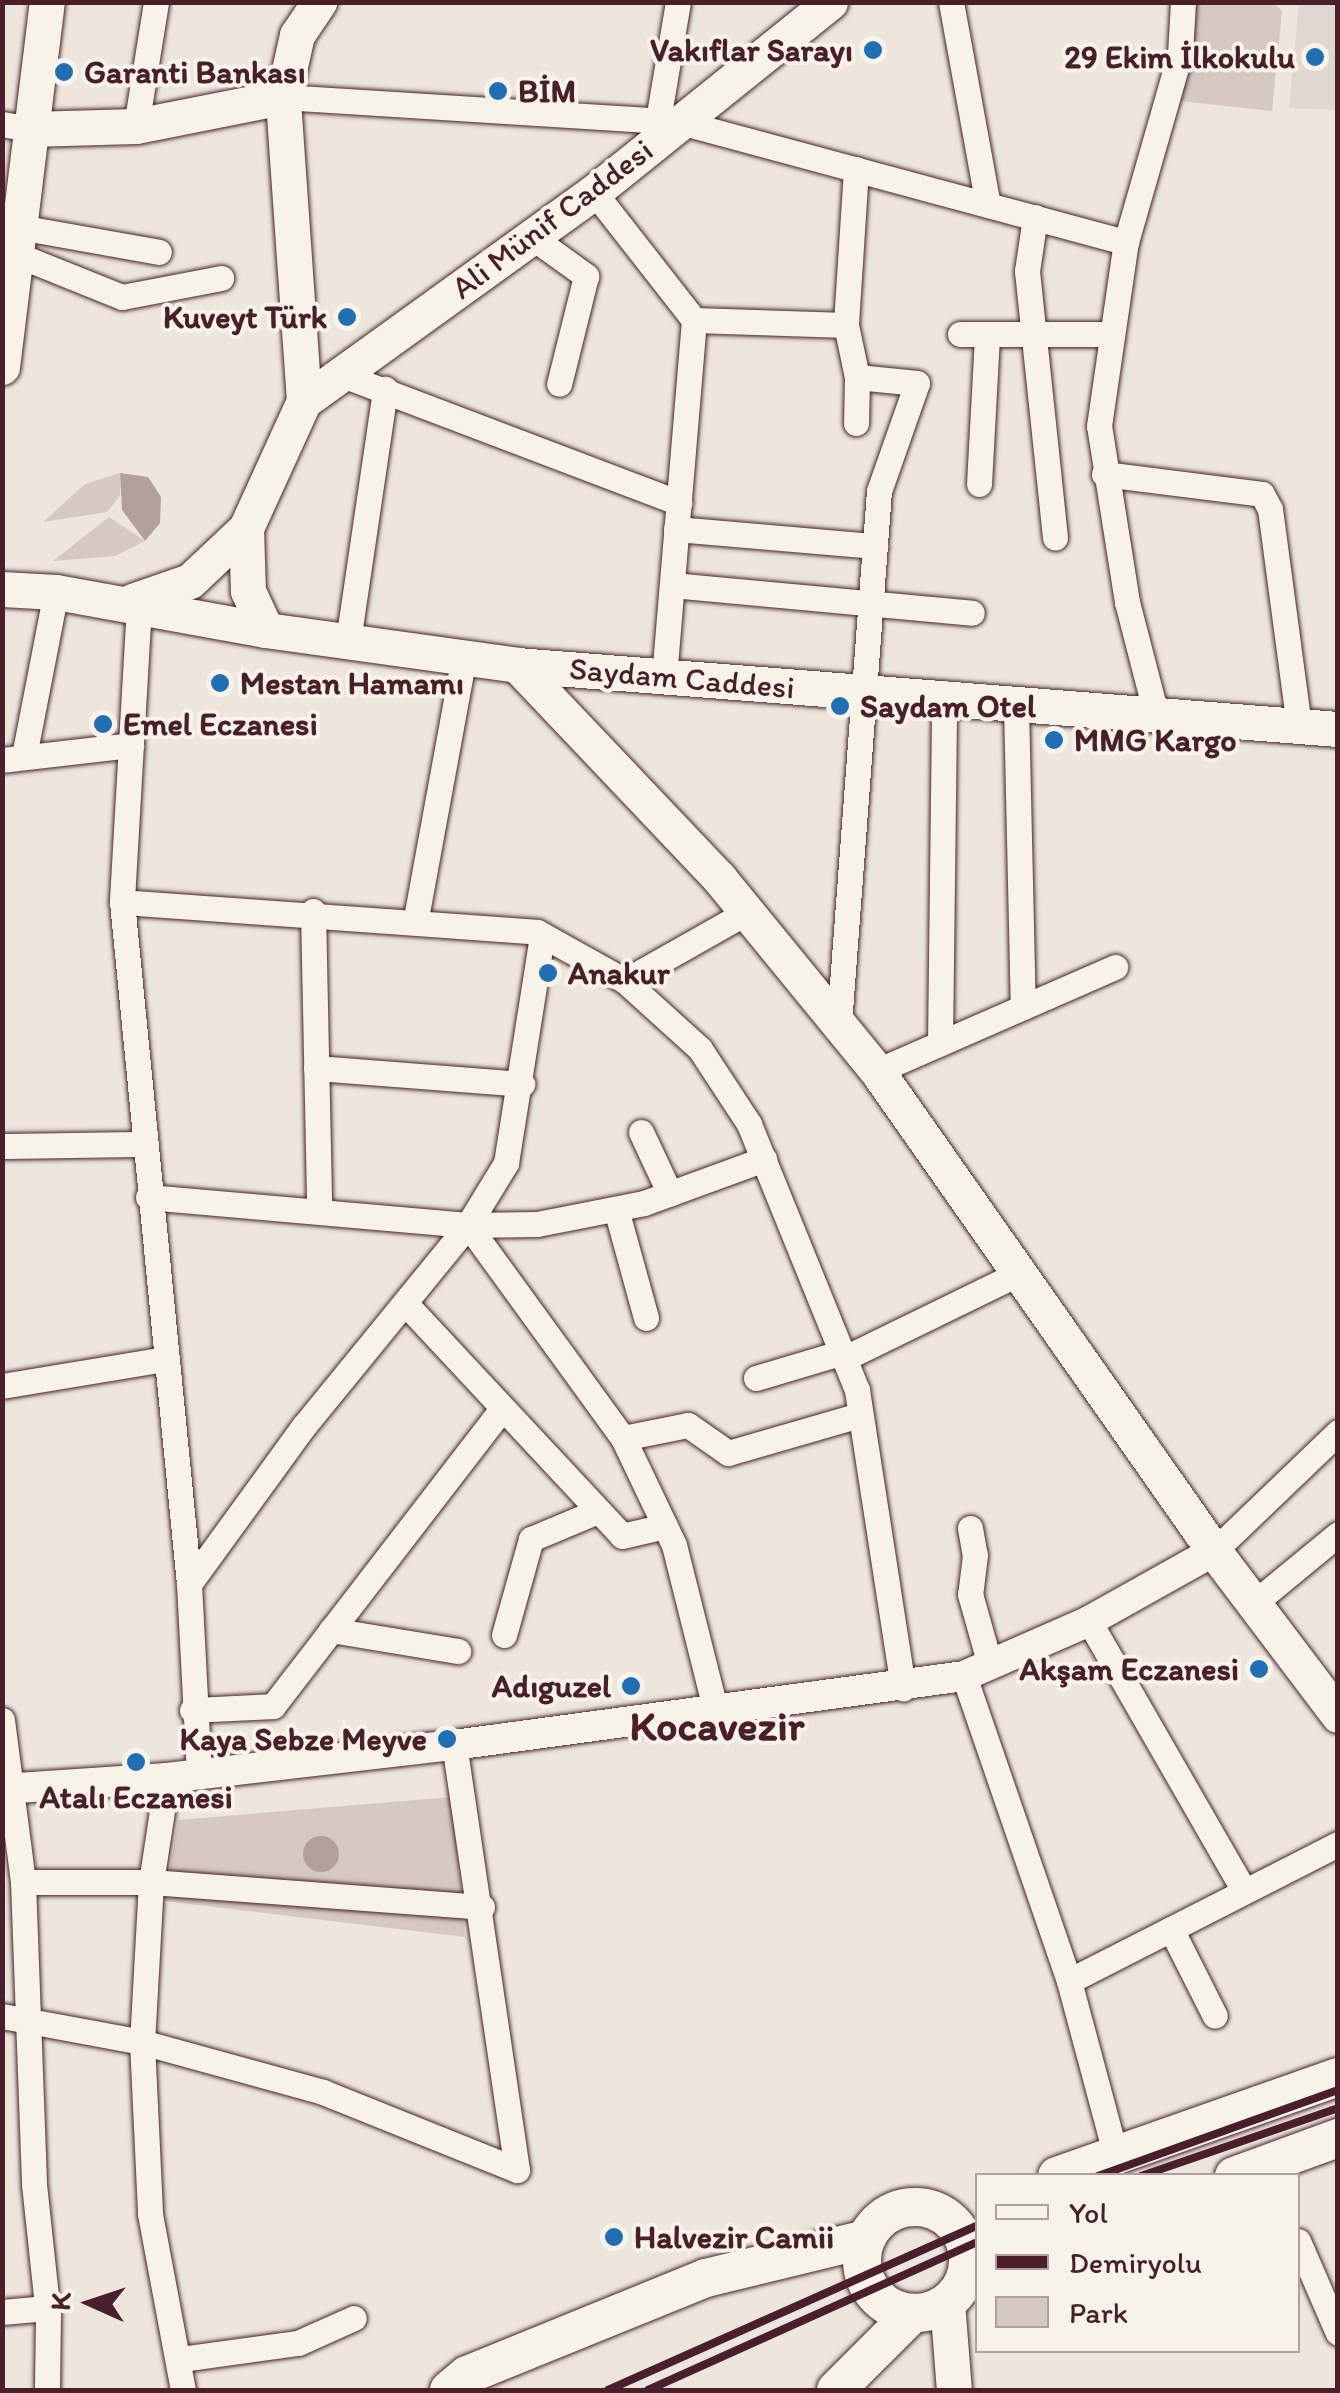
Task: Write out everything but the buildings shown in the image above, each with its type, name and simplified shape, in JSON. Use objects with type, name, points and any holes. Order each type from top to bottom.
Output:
[{"type":"main road","points":[[2,367],[17,241],[16,127],[47,2]]},
{"type":"main road","points":[[304,401],[283,97],[297,36],[319,2]]},
{"type":"main road","name":"Ali Münif Caddesi","points":[[246,528],[304,401],[594,192],[669,121],[830,2]]},
{"type":"main road","points":[[16,127],[136,126],[283,97]]},
{"type":"main road","points":[[131,604],[190,581],[246,528]]},
{"type":"main road","points":[[246,528],[248,590],[266,630]]},
{"type":"main road","name":"Saydam Caddesi","points":[[2,589],[56,592],[266,630],[517,664],[1157,718],[1338,729]]},
{"type":"main road","points":[[517,664],[747,912],[877,1071],[1214,1551],[1338,1716]]},
{"type":"main road","points":[[1067,2173],[1338,2077]]},
{"type":"main road","points":[[1254,2172],[1338,2138]]},
{"type":"main road","points":[[951,2289],[896,2310],[870,2288],[862,2256],[866,2239],[875,2224],[904,2207],[939,2211],[975,2201]]},
{"type":"main road","points":[[939,2211],[964,2237],[951,2289],[954,2390]]},
{"type":"main road","points":[[448,2390],[467,2375],[706,2278],[866,2239]]},
{"type":"main road","points":[[836,2390],[951,2289]]},
{"type":"street","points":[[136,126],[156,2]]},
{"type":"street","points":[[669,121],[678,2]]},
{"type":"street","points":[[951,2],[988,205]]},
{"type":"street","points":[[1157,718],[1104,474],[1099,426],[1126,242],[1180,54],[1183,2]]},
{"type":"street","points":[[283,97],[669,121],[1126,242]]},
{"type":"street","points":[[856,169],[846,325],[857,377],[856,423]]},
{"type":"street","points":[[594,192],[694,320],[664,677]]},
{"type":"street","points":[[1034,217],[1027,271],[1037,334],[1055,538]]},
{"type":"street","points":[[532,237],[586,276],[559,384]]},
{"type":"street","points":[[17,241],[158,252]]},
{"type":"street","points":[[17,241],[122,297],[221,278]]},
{"type":"street","points":[[694,320],[846,325]]},
{"type":"street","points":[[960,334],[1112,334]]},
{"type":"street","points":[[979,484],[988,334]]},
{"type":"street","points":[[340,374],[679,503]]},
{"type":"street","points":[[839,1024],[880,491],[917,384],[857,377]]},
{"type":"street","points":[[348,642],[385,389]]},
{"type":"street","points":[[1104,474],[1262,494],[1270,509],[1299,726]]},
{"type":"street","points":[[676,530],[875,546]]},
{"type":"street","points":[[672,585],[972,613]]},
{"type":"street","points":[[56,592],[14,758],[131,745]]},
{"type":"street","points":[[131,604],[131,745],[122,902],[142,1144],[190,1584],[192,1710],[199,1775]]},
{"type":"street","points":[[416,918],[464,657]]},
{"type":"street","points":[[940,1044],[944,700]]},
{"type":"street","points":[[1016,706],[1022,1006]]},
{"type":"street","points":[[122,902],[416,918],[542,934],[625,981],[700,1049],[764,1159],[844,1355],[860,1416],[902,1688]]},
{"type":"street","points":[[312,911],[319,1208]]},
{"type":"street","points":[[625,981],[747,912]]},
{"type":"street","points":[[190,1584],[468,1225],[506,1163],[522,1084],[542,934]]},
{"type":"street","points":[[877,1071],[1115,967]]},
{"type":"street","points":[[316,1068],[522,1084]]},
{"type":"street","points":[[642,1132],[670,1194]]},
{"type":"street","points":[[2,1146],[142,1144]]},
{"type":"street","points":[[148,1197],[319,1208],[468,1225],[537,1224],[670,1194],[764,1159]]},
{"type":"street","points":[[616,1209],[646,1318]]},
{"type":"street","points":[[468,1225],[624,1438],[665,1526],[716,1712]]},
{"type":"street","points":[[756,1378],[844,1355],[1018,1273]]},
{"type":"street","points":[[404,1303],[622,1536],[665,1526]]},
{"type":"street","points":[[2,1386],[165,1359]]},
{"type":"street","points":[[192,1710],[273,1706],[501,1410]]},
{"type":"street","points":[[624,1438],[688,1425],[728,1453],[860,1416]]},
{"type":"street","points":[[8,1788],[199,1775],[454,1745],[902,1688],[977,1670],[1090,1621],[1214,1551],[1338,1432]]},
{"type":"street","points":[[504,1635],[531,1540],[598,1511]]},
{"type":"street","points":[[970,1528],[975,1555],[970,1594],[977,1670],[1069,1982],[1116,2158]]},
{"type":"street","points":[[1252,1604],[1338,1534]]},
{"type":"street","points":[[1090,1621],[1244,1892]]},
{"type":"street","points":[[332,1630],[458,1651]]},
{"type":"street","points":[[2,1720],[23,1882],[32,2026],[34,2184],[47,2308],[46,2390]]},
{"type":"street","points":[[2,2016],[32,2026],[142,2042],[323,2092],[516,2170],[482,1907],[454,1745]]},
{"type":"street","points":[[167,1778],[151,1882],[142,2042],[150,2214],[182,2358],[184,2390]]},
{"type":"street","points":[[1069,1982],[1338,1844]]},
{"type":"street","points":[[23,1882],[151,1882],[482,1907]]},
{"type":"street","points":[[1171,1929],[1216,2016]]},
{"type":"street","points":[[1300,2245],[1335,2320]]},
{"type":"street","points":[[2,2312],[47,2308]]},
{"type":"street","points":[[182,2358],[298,2343],[354,2318]]},
{"type":"shaded area","name":"29 Ekim İlkokulu","points":[[1299,3],[1337,3],[1337,110],[1289,108]]},
{"type":"shaded area","points":[[120,473],[148,477],[161,497],[160,523],[145,541],[122,510]]},
{"type":"shaded area","points":[[321,1836],[334,1841],[339,1854],[334,1867],[321,1872],[308,1867],[303,1854],[308,1841]]},
{"type":"green space","points":[[1187,3],[1273,3],[1282,11],[1272,111],[1180,101]]},
{"type":"green space","points":[[120,473],[120,496],[107,512],[43,522],[85,484]]},
{"type":"green space","points":[[109,517],[145,541],[115,556],[53,561]]},
{"type":"green space","points":[[452,1797],[465,1937],[165,1901],[178,1820]]},
{"type":"railway","points":[[1106,2173],[1338,2090]]},
{"type":"railway","points":[[1150,2173],[1338,2108]]},
{"type":"railway","points":[[608,2390],[975,2226]]},
{"type":"railway","points":[[648,2390],[975,2243]]},
{"type":"place","name":"Vakıflar Sarayı","points":[[873,50]]},
{"type":"place","name":"29 Ekim İlkokulu","points":[[1315,57]]},
{"type":"place","name":"Garanti Bankası","points":[[64,72]]},
{"type":"place","name":"BİM","points":[[498,91]]},
{"type":"place","name":"Kuveyt Türk","points":[[347,317]]},
{"type":"place","name":"Mestan Hamamı","points":[[220,683]]},
{"type":"place","name":"Saydam Otel","points":[[840,706]]},
{"type":"place","name":"Emel Eczanesi","points":[[103,724]]},
{"type":"place","name":"MMG Kargo","points":[[1054,740]]},
{"type":"place","name":"Anakur","points":[[548,973]]},
{"type":"place","name":"Akşam Eczanesi","points":[[1259,1669]]},
{"type":"place","name":"Adıguzel","points":[[631,1686]]},
{"type":"place","name":"Kaya Sebze Meyve","points":[[447,1739]]},
{"type":"place","name":"Atalı Eczanesi","points":[[136,1762]]},
{"type":"place","name":"Halvezir Camii","points":[[614,2237]]},
{"type":"district","name":"Kocavezir","points":[[717,1726]]}]
